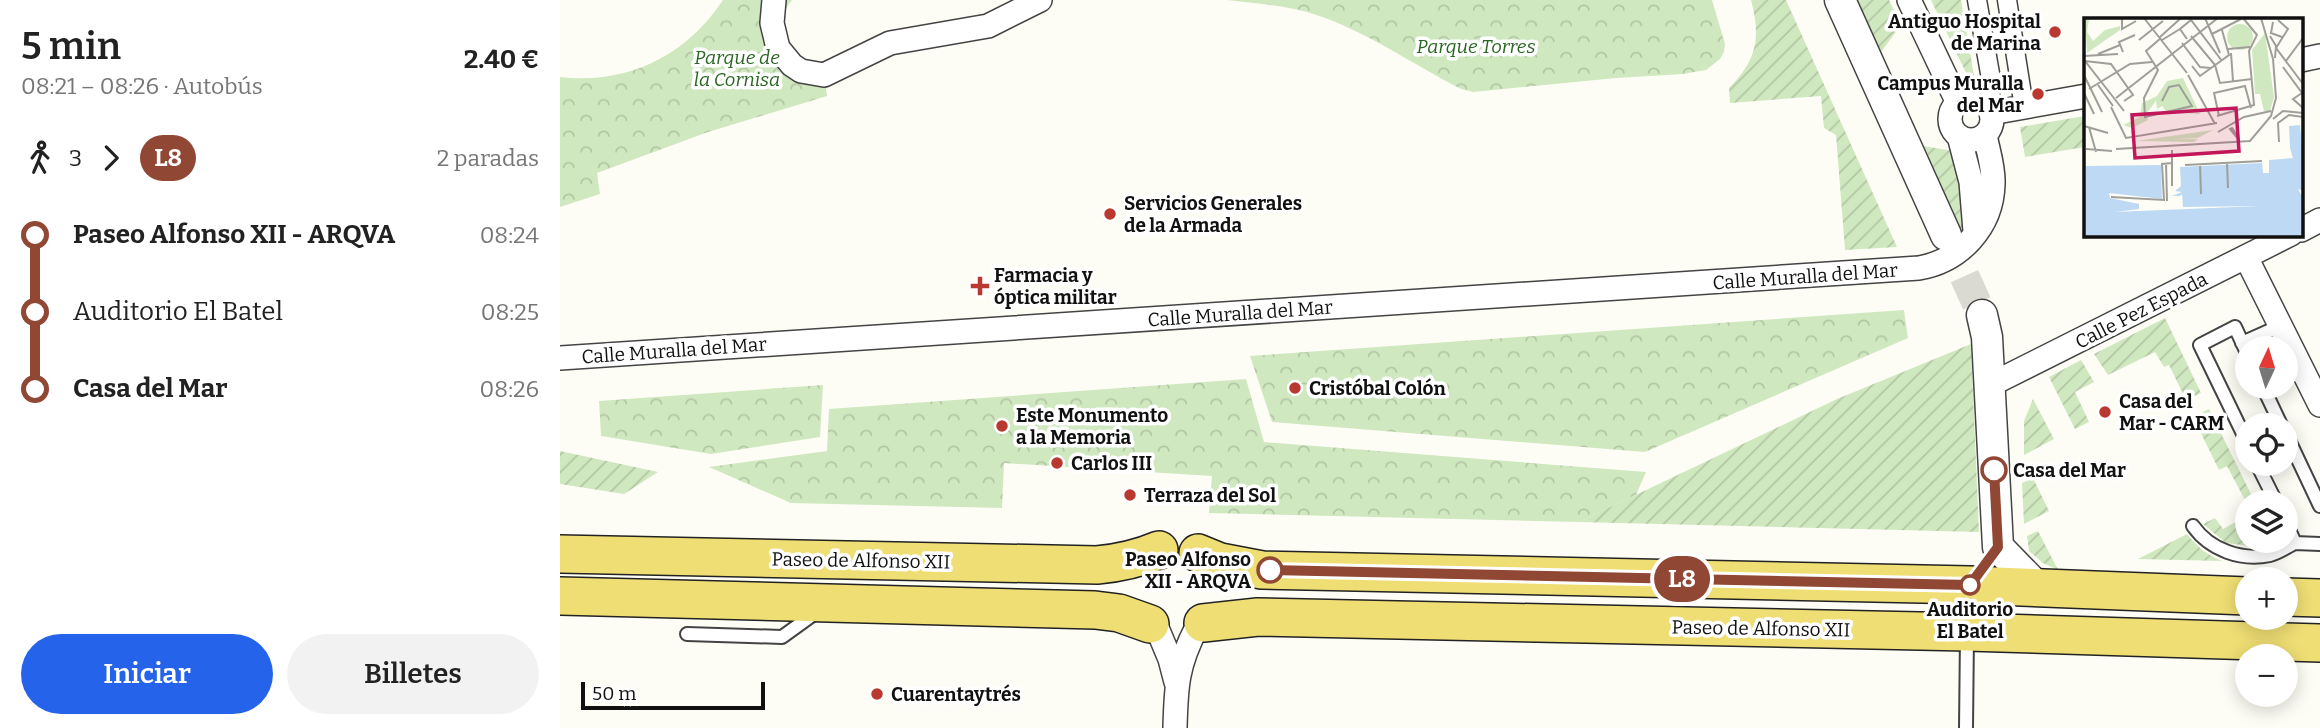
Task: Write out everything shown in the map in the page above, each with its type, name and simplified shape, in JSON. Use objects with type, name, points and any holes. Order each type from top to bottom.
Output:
[{"type":"main road","points":[[1153,626],[1139,612],[1133,597],[1132,588],[1140,565],[1159,550],[1183,547],[1220,562],[1262,570],[1970,585],[2235,596]]},
{"type":"main road","name":"Paseo de Alfonso XII","points":[[560,554],[1097,565],[1121,563],[1159,550]]},
{"type":"main road","points":[[560,596],[1095,610],[1119,613],[1153,626],[1181,632],[1200,625],[1214,610],[1219,586],[1210,564],[1198,553]]},
{"type":"main road","points":[[1967,632],[1970,585]]},
{"type":"main road","points":[[2298,597],[2320,598]]},
{"type":"main road","name":"Paseo de Alfonso XII","points":[[1200,625],[1258,617],[1967,632],[2320,643]]},
{"type":"street","points":[[774,0],[772,23],[778,48],[792,65],[801,71],[824,75],[890,43],[988,26],[1040,0]]},
{"type":"street","points":[[1840,0],[1961,235]]},
{"type":"street","points":[[1909,0],[1958,103]]},
{"type":"street","points":[[1961,235],[1985,217],[1993,185],[1989,119],[1991,79],[1977,0]]},
{"type":"street","points":[[2007,0],[2024,107]]},
{"type":"street","points":[[2302,60],[2320,56]]},
{"type":"street","points":[[1959,136],[1972,140],[1989,119],[2024,107],[2084,96]]},
{"type":"street","points":[[1961,235],[1971,182],[1959,136],[1950,116],[1958,103],[1970,98],[1981,100],[1989,119]]},
{"type":"street","points":[[2302,229],[2320,220]]},
{"type":"street","name":"Calle Muralla del Mar","points":[[560,358],[1919,268],[1952,258],[1961,235]]},
{"type":"street","name":"Calle Pez Espada","points":[[1990,385],[2287,236]]},
{"type":"street","points":[[2246,257],[2320,405]]},
{"type":"street","points":[[1970,585],[1998,547],[1987,337],[1982,315]]},
{"type":"street","points":[[1998,547],[2038,588]]},
{"type":"street","points":[[1175,728],[1176,685],[1182,659],[1200,625]]},
{"type":"street","points":[[1153,626],[1170,659],[1176,685]]},
{"type":"lane","points":[[2264,336],[2280,326]]},
{"type":"lane","points":[[2235,417],[2200,345],[2235,327],[2239,336]]},
{"type":"lane","points":[[2298,459],[2320,506]]},
{"type":"lane","points":[[2193,526],[2200,537],[2221,551],[2242,555],[2276,553]]},
{"type":"lane","points":[[2298,542],[2320,544]]},
{"type":"lane","points":[[687,634],[782,636],[830,603]]},
{"type":"lane","points":[[1966,728],[1967,632]]},
{"type":"green space","name":"Parque de la Cornisa","points":[[723,0],[792,0],[785,12],[782,26],[787,46],[794,55],[824,75],[827,96],[708,132],[597,173],[600,194],[560,207],[560,77],[609,76],[653,62],[691,37]]},
{"type":"green space","name":"Parque Torres","points":[[1227,0],[1712,0],[1725,44],[1720,59],[1706,70],[1473,92],[1461,89],[1347,27],[1327,19],[1267,4]]},
{"type":"green space","points":[[1751,0],[1786,0],[1897,247],[1845,250],[1836,135],[1824,128],[1821,96],[1730,103],[1729,88],[1746,68],[1754,48],[1756,26]]},
{"type":"green space","points":[[1857,0],[1889,0],[1901,25],[1881,52]]},
{"type":"green space","points":[[1931,0],[1961,0],[1975,82],[1969,79]]},
{"type":"green space","points":[[2084,116],[2084,147],[2025,157],[2020,127]]},
{"type":"green space","points":[[1924,146],[1953,151],[1961,184],[1964,227],[1960,228]]},
{"type":"green space","points":[[1904,310],[1908,338],[1645,452],[1272,422],[1250,356]]},
{"type":"green space","points":[[2165,318],[2201,393],[2186,400],[2169,365],[2164,367],[2155,352],[2108,375],[2094,354]]},
{"type":"green space","points":[[1971,344],[1979,532],[1579,522],[1837,399]]},
{"type":"green space","points":[[2081,360],[2094,382],[2075,392],[2089,422],[2075,429],[2049,377]]},
{"type":"green space","points":[[1246,379],[1264,442],[1646,472],[1636,495],[1579,522],[1209,513],[1212,476],[1004,463],[1002,508],[791,503],[709,467],[827,451],[829,409]]},
{"type":"green space","points":[[823,385],[820,437],[711,454],[601,436],[599,401]]},
{"type":"green space","points":[[2033,399],[2054,439],[2024,455],[2024,421]]},
{"type":"green space","points":[[2209,409],[2235,462],[2235,476],[2242,476],[2249,490],[2240,490],[2227,466],[2219,470],[2193,417]]},
{"type":"green space","points":[[560,451],[658,472],[624,494],[560,484]]},
{"type":"green space","points":[[2033,478],[2049,511],[2024,524],[2022,483]]},
{"type":"green space","points":[[2215,518],[2223,529],[2235,522],[2235,544],[2226,543],[2203,524]]},
{"type":"green space","points":[[2038,531],[2058,570],[2043,563],[2029,551],[2027,536]]},
{"type":"green space","points":[[2187,534],[2203,550],[2222,561],[2138,559]]},
{"type":"tunnel","points":[[1946,235],[1982,315]]},
{"type":"bus line","name":"L8","points":[[1270,570],[1970,585],[1998,547],[1994,470]]},
{"type":"place","name":"Antiguo Hospital de Marina","points":[[2055,32]]},
{"type":"place","name":"Campus Muralla del Mar","points":[[2038,94]]},
{"type":"place","name":"Servicios Generales de la Armada","points":[[1110,214]]},
{"type":"place","name":"Farmacia y óptica militar","points":[[980,286]]},
{"type":"place","name":"Cristóbal Colón","points":[[1295,388]]},
{"type":"place","name":"Casa del Mar - CARM","points":[[2105,412]]},
{"type":"place","name":"Este Monumento a la Memoria","points":[[1002,426]]},
{"type":"place","name":"Carlos III","points":[[1057,463]]},
{"type":"place","name":"Casa del Mar","points":[[1994,470]]},
{"type":"place","name":"Terraza del Sol","points":[[1130,495]]},
{"type":"place","name":"Paseo Alfonso XII - ARQVA","points":[[1270,570]]},
{"type":"place","name":"Auditorio El Batel","points":[[1970,585]]},
{"type":"place","name":"Cuarentaytrés","points":[[877,694]]}]
